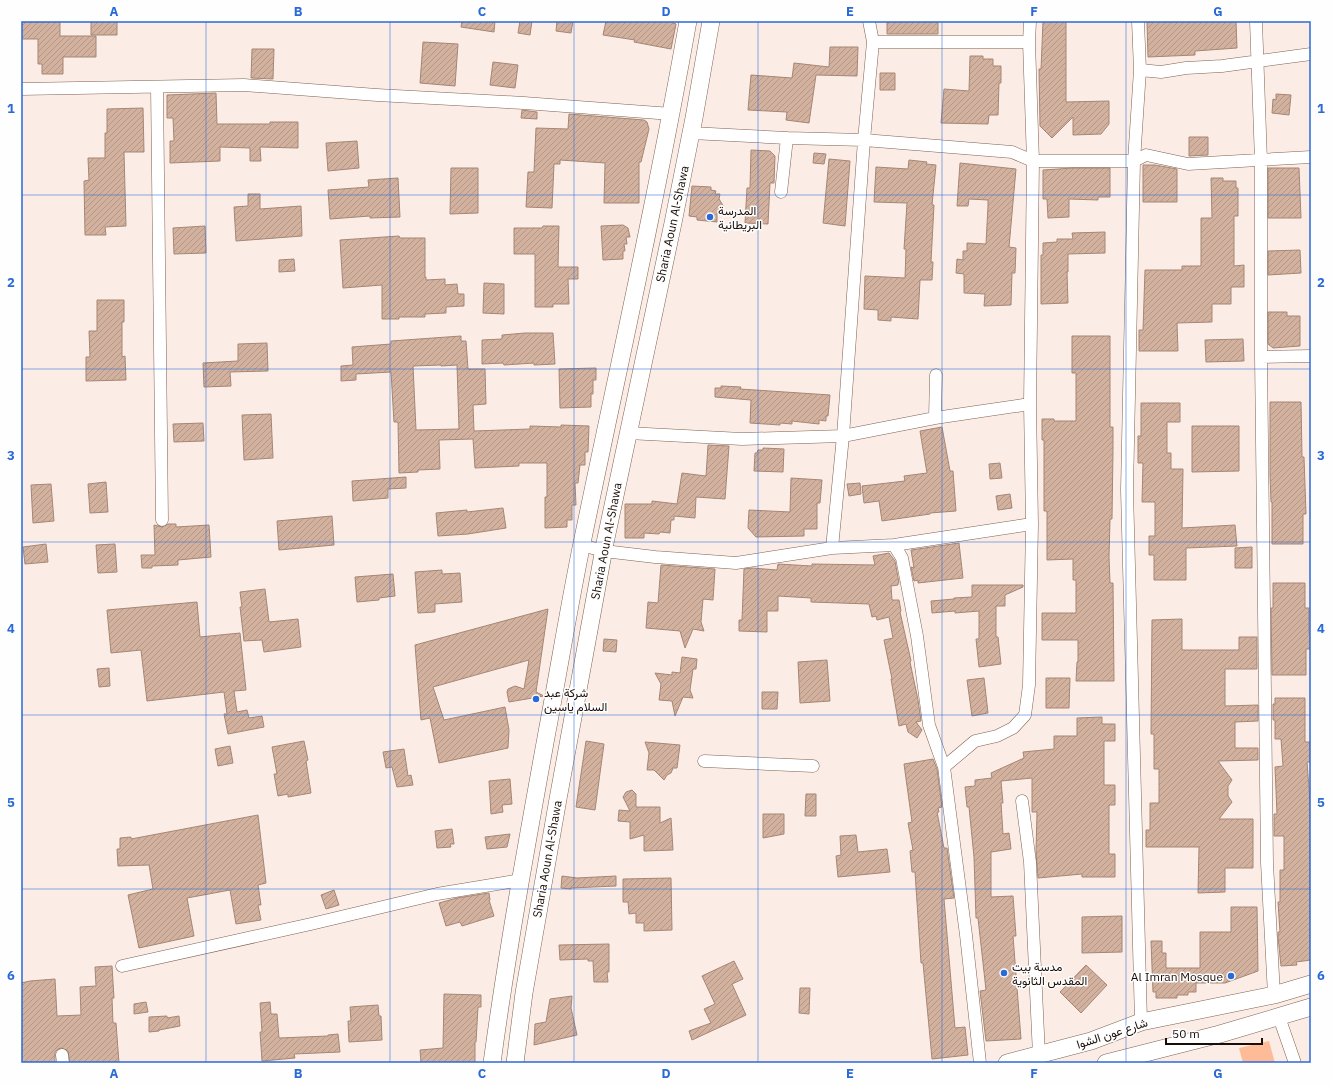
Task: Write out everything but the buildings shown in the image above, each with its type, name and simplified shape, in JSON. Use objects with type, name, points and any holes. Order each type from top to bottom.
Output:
[{"type":"main road","name":"Sharia Aoun Al-Shawa","points":[[492,1063],[502,990],[581,546],[650,222],[672,114],[688,21]]},
{"type":"main road","name":"Sharia Aoun Al-Shawa","points":[[515,1063],[525,986],[559,791],[604,551],[691,133],[710,21]]},
{"type":"main road","name":"شارع عون الشوا","points":[[1007,1063],[1091,1041],[1141,1022],[1274,995],[1311,984]]},
{"type":"main road","points":[[1106,1063],[1220,1034],[1311,1007]]},
{"type":"street","points":[[832,548],[843,436],[864,140],[873,42],[869,21]]},
{"type":"street","points":[[944,767],[975,741],[998,736],[1013,728],[1025,715],[1029,685],[1032,524],[1030,404],[1033,161],[1029,42],[1030,21]]},
{"type":"street","points":[[1138,21],[1140,70],[1134,161],[1127,490],[1141,1022]]},
{"type":"street","points":[[1256,21],[1261,161],[1261,357],[1267,863],[1274,995]]},
{"type":"street","points":[[873,42],[1029,42]]},
{"type":"street","points":[[1140,70],[1161,72],[1186,68],[1257,62],[1311,54]]},
{"type":"street","points":[[21,89],[244,84],[377,95],[516,102],[672,114]]},
{"type":"street","points":[[157,87],[162,520]]},
{"type":"street","points":[[691,133],[864,140],[1012,152],[1033,161],[1134,161],[1146,155],[1188,164],[1311,157]]},
{"type":"street","points":[[781,192],[787,138]]},
{"type":"street","points":[[1261,357],[1311,356]]},
{"type":"street","points":[[935,418],[936,374]]},
{"type":"street","points":[[628,432],[742,439],[843,436],[935,418],[1030,404]]},
{"type":"street","points":[[581,546],[604,551],[655,557],[736,563],[832,548],[894,544],[1032,524]]},
{"type":"street","points":[[894,544],[902,558],[917,636],[929,725],[944,767],[966,935],[980,1063]]},
{"type":"street","points":[[704,761],[814,766]]},
{"type":"street","points":[[1022,801],[1030,862],[1039,1055]]},
{"type":"street","points":[[122,966],[437,894],[521,880]]},
{"type":"street","points":[[1279,1017],[1295,1063]]},
{"type":"shaded area","points":[[1269,1041],[1275,1063],[1243,1063],[1239,1048]]},
{"type":"place","name":"المدرسة البريطانية","points":[[710,217]]},
{"type":"place","name":"شركة عبد السلام ياسين","points":[[536,699]]},
{"type":"place","name":"مدسة بيت المقدس الثانوية","points":[[1004,973]]},
{"type":"place","name":"Al Imran Mosque","points":[[1231,976]]}]
